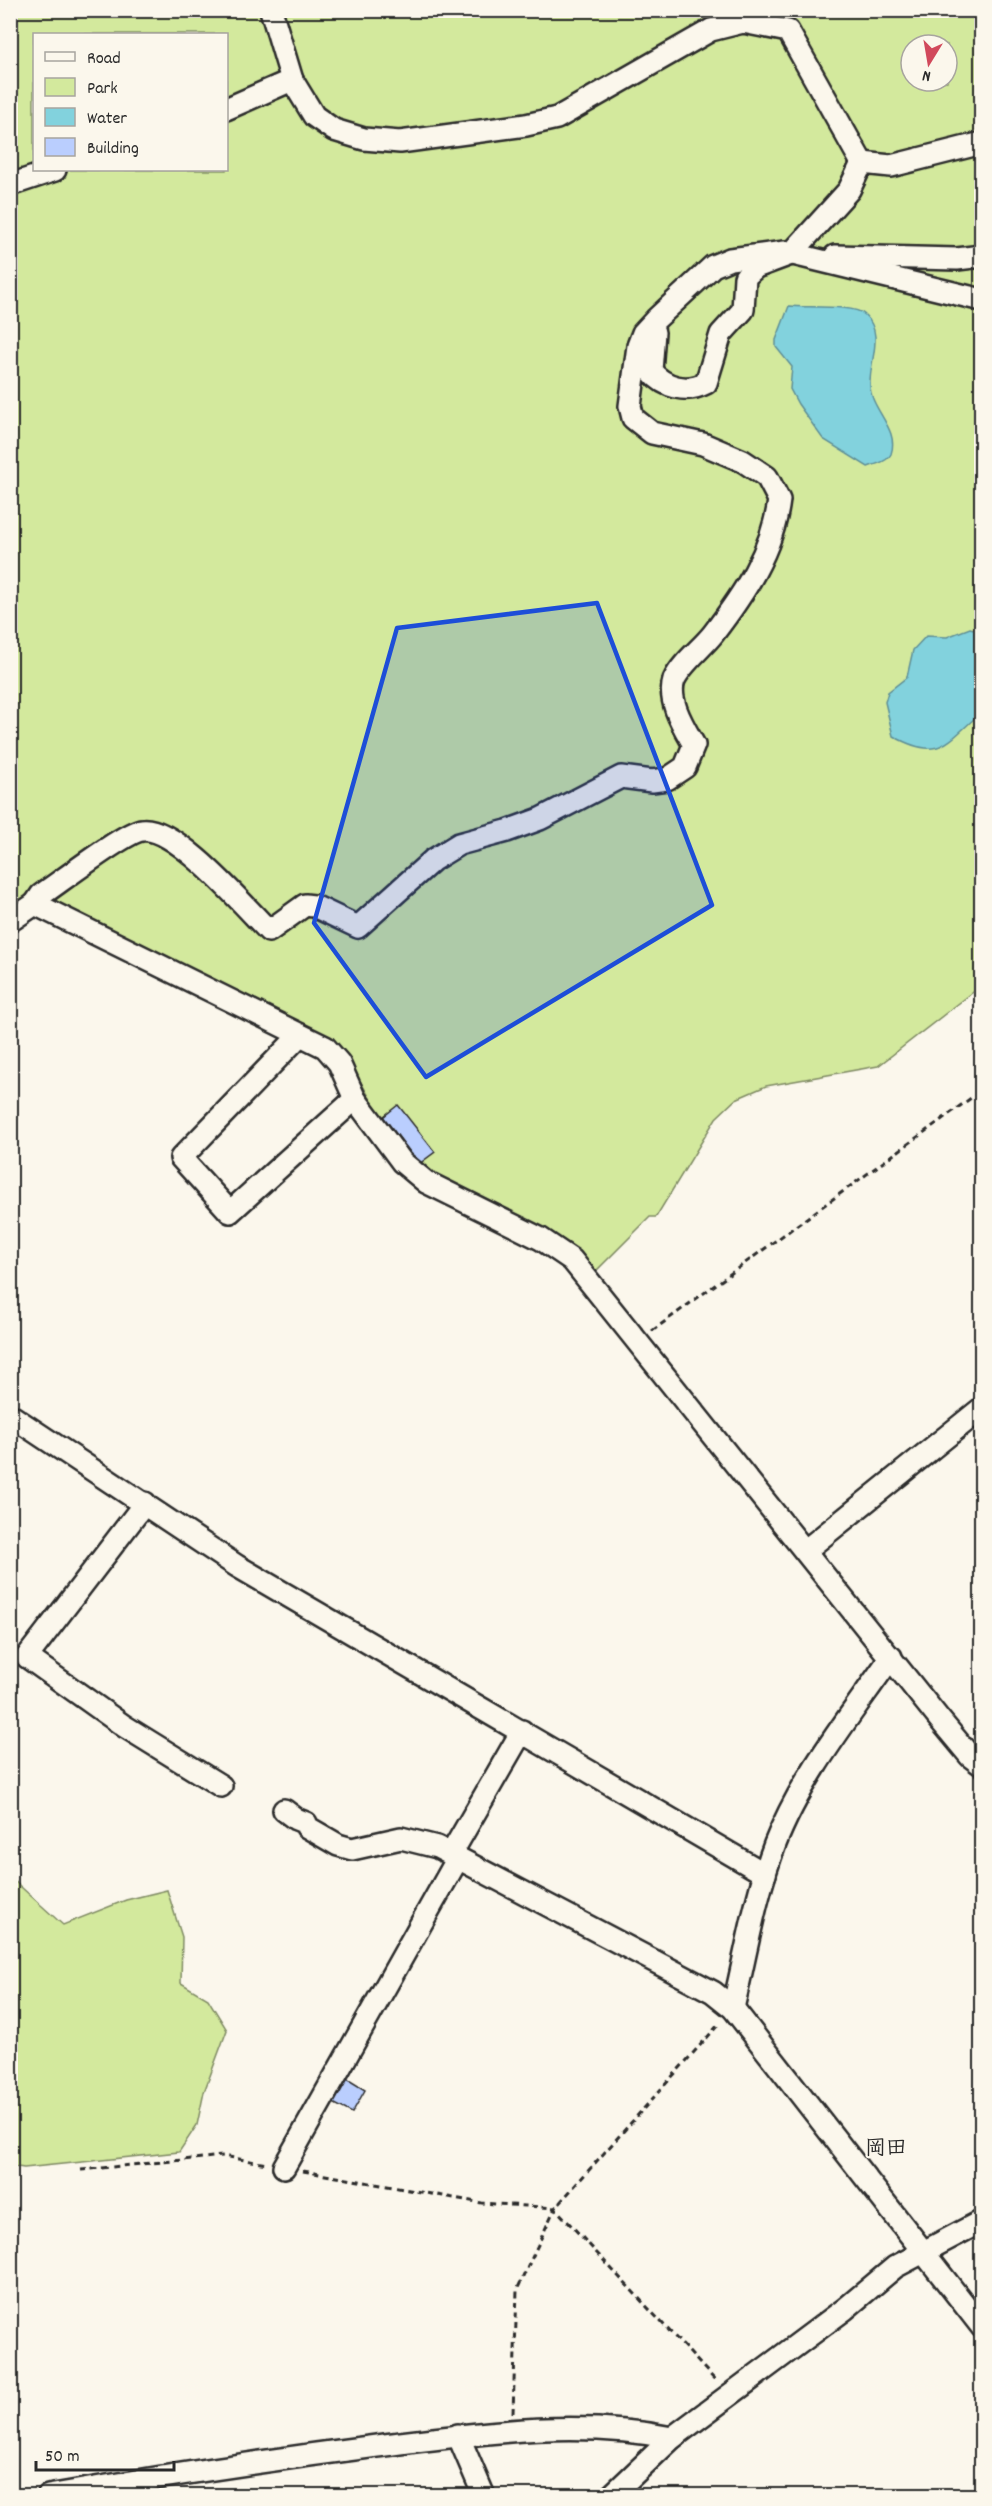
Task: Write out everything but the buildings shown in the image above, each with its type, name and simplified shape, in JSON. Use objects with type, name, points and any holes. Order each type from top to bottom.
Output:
[{"type":"street","points":[[271,10],[292,80],[314,116],[334,130],[364,139],[400,142],[526,125],[557,118],[711,30],[743,22],[788,31],[862,163]]},
{"type":"street","points":[[228,108],[292,80]]},
{"type":"street","points":[[862,163],[900,165],[981,144]]},
{"type":"street","points":[[656,319],[651,371],[659,381],[682,389],[696,388],[706,383],[721,334],[743,310],[745,277],[756,267],[793,252],[849,190],[862,163]]},
{"type":"street","points":[[10,185],[52,171]]},
{"type":"street","points":[[10,921],[35,904],[41,895],[126,837],[141,830],[161,832],[183,846],[269,931],[305,905],[314,906],[358,927],[433,860],[459,844],[540,819],[621,777],[652,781],[667,779],[685,767],[694,745],[681,722],[673,697],[674,680],[712,636],[763,560],[779,500],[767,477],[743,461],[703,444],[652,433],[633,418],[630,406],[638,346],[643,333],[713,266],[730,259],[784,252],[886,258],[957,259],[981,256]]},
{"type":"street","points":[[793,252],[981,300]]},
{"type":"street","points":[[35,904],[325,1047],[339,1063],[355,1099],[402,1162],[426,1182],[541,1239],[572,1260],[940,1720],[970,1756],[981,1765]]},
{"type":"street","points":[[300,1035],[181,1158],[230,1212],[355,1099]]},
{"type":"street","points":[[806,1550],[981,1408]]},
{"type":"street","points":[[10,1415],[237,1566],[765,1874]]},
{"type":"street","points":[[145,1503],[27,1657],[124,1726],[221,1786]]},
{"type":"street","points":[[733,2008],[765,1874],[776,1843],[798,1796],[891,1657]]},
{"type":"street","points":[[284,2167],[522,1731]]},
{"type":"street","points":[[284,1810],[338,1845],[352,1850],[401,1838],[437,1847],[713,1992],[733,2008],[981,2327]]},
{"type":"street","points":[[611,2496],[672,2438],[845,2309],[895,2267],[981,2221]]},
{"type":"street","points":[[48,2496],[244,2463],[458,2435],[547,2429],[636,2431],[672,2438]]},
{"type":"street","points":[[458,2435],[484,2496]]},
{"type":"path","points":[[639,1341],[981,1090]]},
{"type":"path","points":[[513,2432],[517,2290],[555,2208],[733,2008]]},
{"type":"path","points":[[81,2170],[223,2156],[482,2204],[555,2208],[729,2395]]},
{"type":"highlighted area","points":[[597,603],[712,905],[426,1077],[314,923],[397,628]]},
{"type":"green space","points":[[11,11],[981,11],[981,986],[878,1066],[766,1086],[736,1099],[716,1118],[656,1217],[650,1217],[594,1273],[457,1200],[399,1150],[348,1059],[52,904],[11,910]]},
{"type":"green space","points":[[11,1878],[63,1925],[126,1900],[167,1890],[182,1937],[181,1983],[208,1999],[227,2030],[204,2092],[197,2125],[179,2152],[24,2168],[11,2166]]},
{"type":"water","points":[[789,306],[851,309],[865,315],[871,322],[875,348],[870,376],[871,394],[892,436],[893,445],[891,454],[884,461],[868,467],[823,439],[798,404],[790,389],[792,367],[776,347],[776,340]]},
{"type":"water","points":[[970,628],[981,631],[981,713],[951,740],[933,748],[922,748],[893,736],[885,702],[888,692],[907,677],[913,650],[926,636],[947,637]]},
{"type":"district","name":"岡田","points":[[886,2150]]}]
